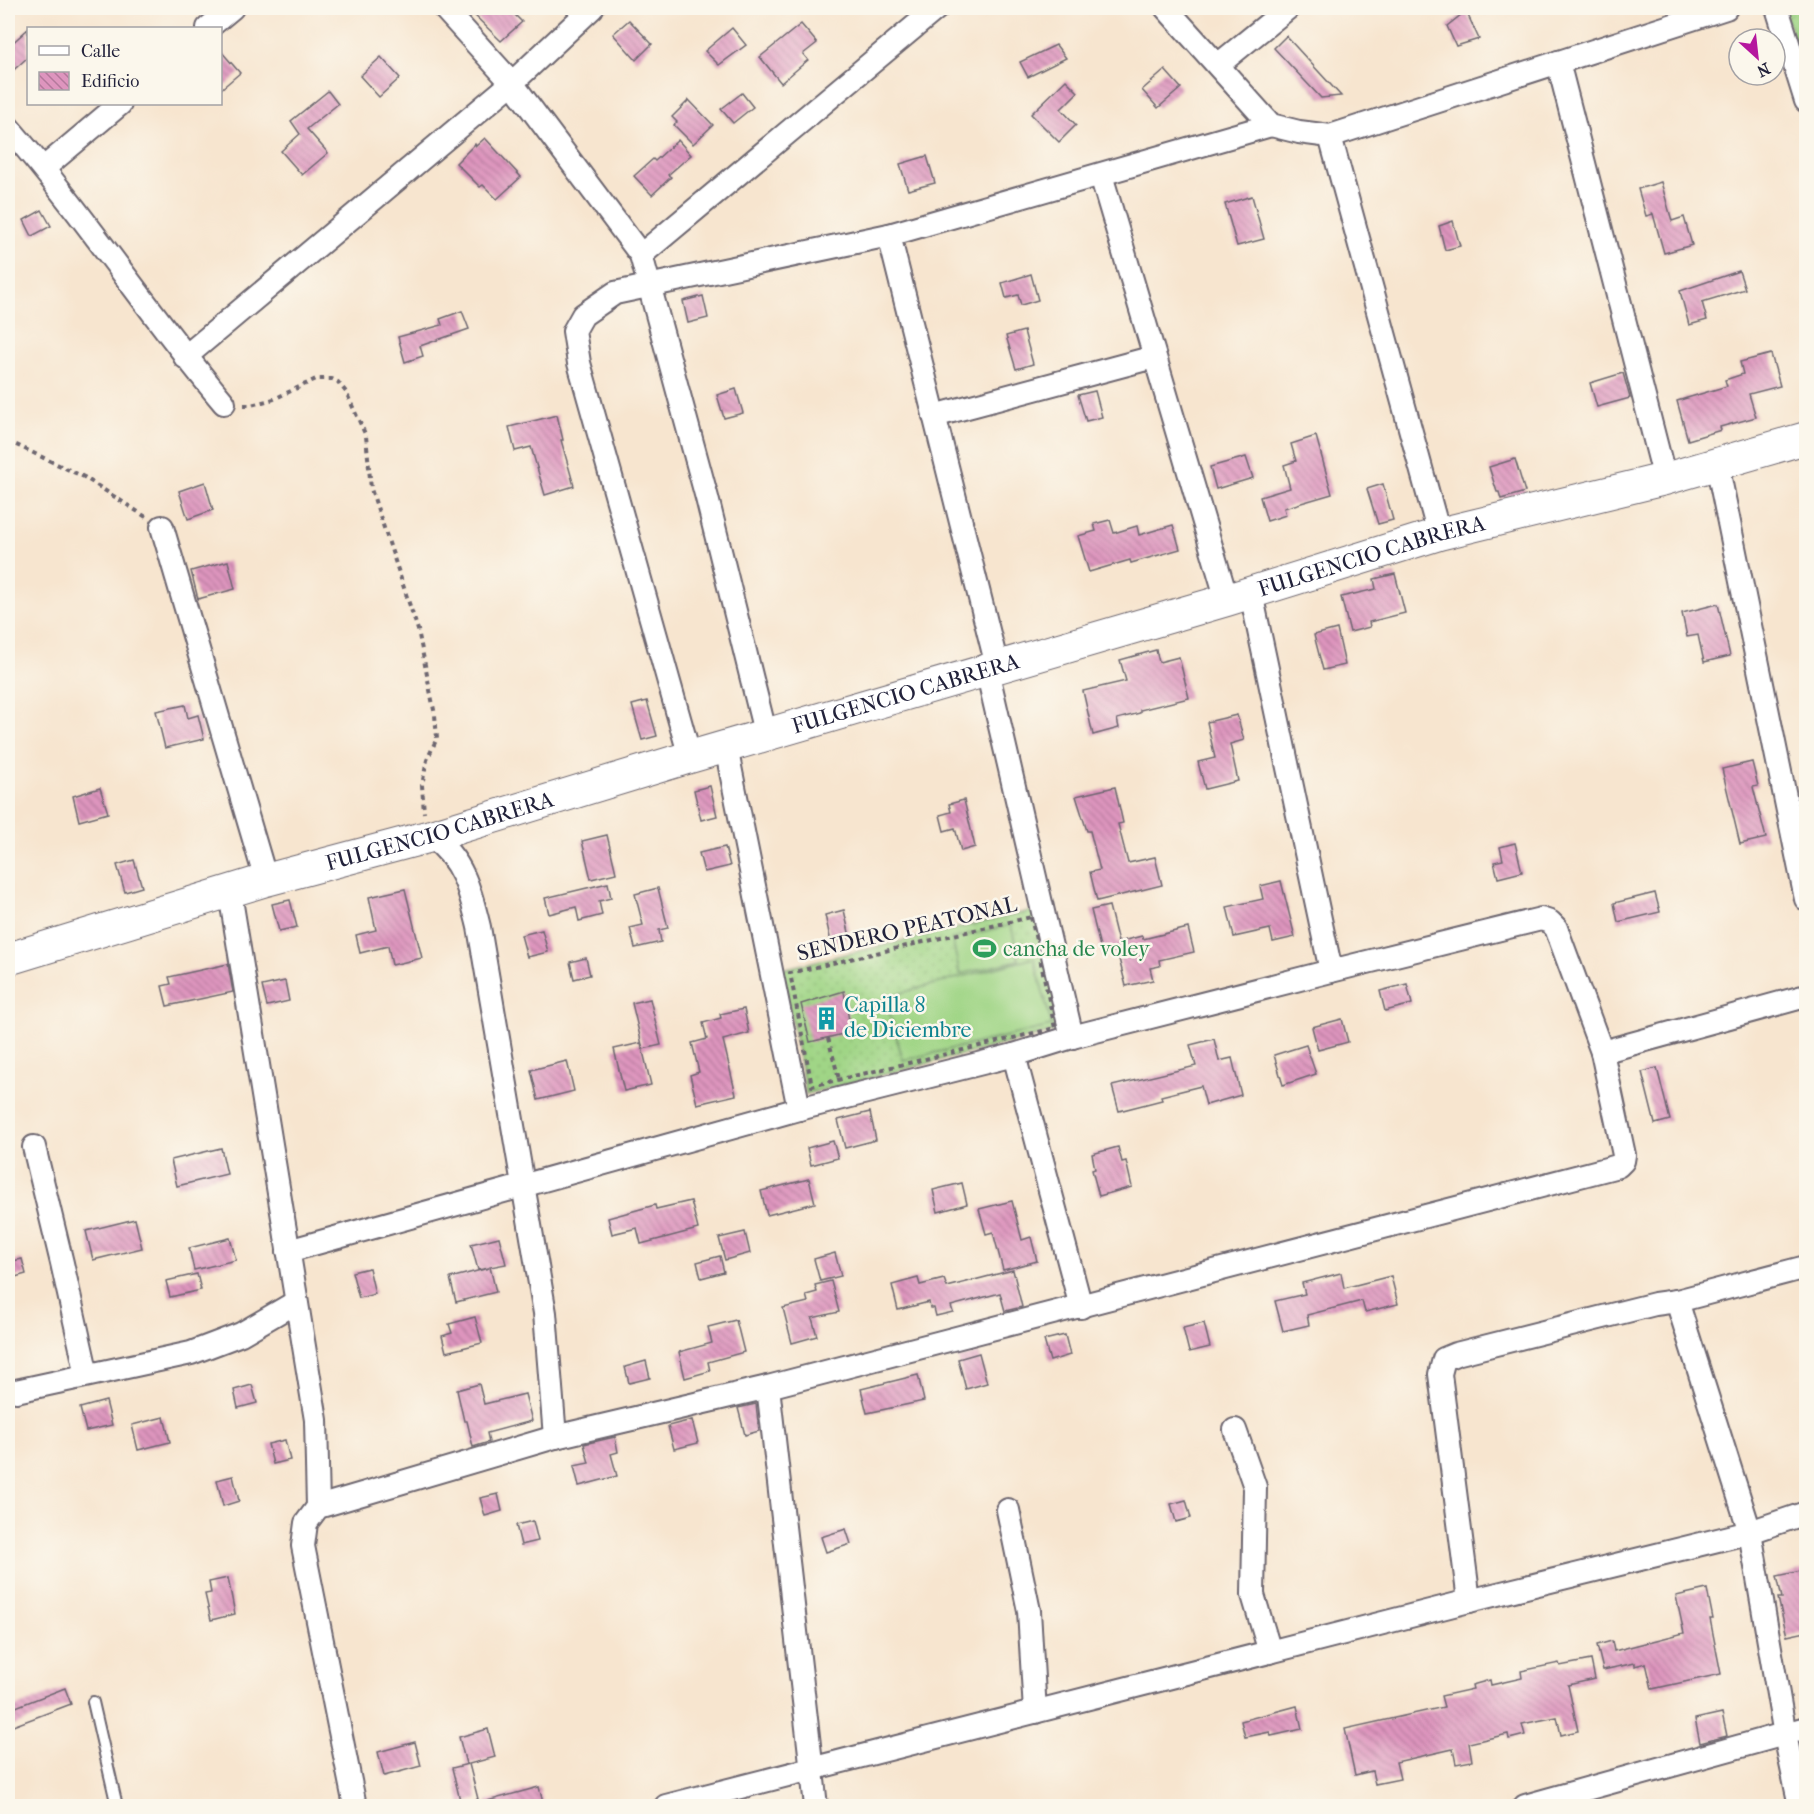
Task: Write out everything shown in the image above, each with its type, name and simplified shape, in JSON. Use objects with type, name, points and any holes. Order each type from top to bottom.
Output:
[{"type":"main road","name":"FULGENCIO CABRERA","points":[[8,959],[266,880],[431,836],[690,757],[1239,597],[1439,534],[1665,479],[1806,438]]},
{"type":"street","points":[[209,27],[232,8]]},
{"type":"street","points":[[444,8],[512,83],[641,255],[707,498],[766,736]]},
{"type":"street","points":[[185,357],[512,83],[592,8]]},
{"type":"street","points":[[641,255],[937,8]]},
{"type":"street","points":[[1166,8],[1271,125]]},
{"type":"street","points":[[1218,65],[1288,8]]},
{"type":"street","points":[[690,757],[574,344],[574,331],[583,315],[615,293],[889,236],[1271,125],[1330,136],[1726,8]]},
{"type":"street","points":[[1777,8],[1806,101]]},
{"type":"street","points":[[1558,62],[1665,479]]},
{"type":"street","points":[[44,168],[119,105]]},
{"type":"street","points":[[8,127],[44,168],[185,357],[224,403]]},
{"type":"street","points":[[1330,136],[1439,534]]},
{"type":"street","points":[[1101,175],[1154,357],[1239,597],[1331,971]]},
{"type":"street","points":[[889,236],[934,416],[992,668],[1072,1037]]},
{"type":"street","points":[[934,416],[1154,357]]},
{"type":"street","points":[[1717,464],[1806,898]]},
{"type":"street","points":[[162,527],[266,880]]},
{"type":"street","points":[[726,747],[800,1109]]},
{"type":"street","points":[[431,836],[445,846],[469,886],[493,999],[545,1313],[555,1437]]},
{"type":"street","points":[[230,892],[316,1420],[318,1507]]},
{"type":"street","points":[[288,1251],[800,1109],[1014,1055],[1072,1037],[1541,919],[1556,928],[1602,1052],[1624,1155],[1623,1161],[1618,1166],[768,1387],[555,1437],[318,1507],[306,1523],[303,1546],[355,1806]]},
{"type":"street","points":[[1602,1052],[1806,996]]},
{"type":"street","points":[[1014,1055],[1081,1307]]},
{"type":"street","points":[[34,1148],[87,1376]]},
{"type":"street","points":[[1470,1601],[1440,1374],[1444,1359],[1456,1354],[1655,1304],[1677,1301],[1806,1267]]},
{"type":"street","points":[[1677,1301],[1750,1532],[1785,1735],[1800,1806]]},
{"type":"street","points":[[16,1390],[191,1353],[241,1334],[297,1302]]},
{"type":"street","points":[[768,1387],[816,1806]]},
{"type":"street","points":[[1235,1430],[1255,1487],[1253,1595],[1270,1652]]},
{"type":"street","points":[[1008,1510],[1029,1611],[1035,1712]]},
{"type":"street","points":[[666,1806],[1750,1532],[1806,1514]]},
{"type":"street","points":[[1525,1806],[1806,1728]]},
{"type":"lane","points":[[93,1702],[117,1806]]},
{"type":"path","points":[[224,403],[251,405],[273,399],[316,379],[324,378],[338,382],[346,392],[366,436],[371,489],[418,630],[435,715],[437,738],[427,760],[422,785],[424,815],[431,836]]},
{"type":"path","points":[[8,441],[84,477],[162,527]]},
{"type":"path","name":"SENDERO PEATONAL","points":[[1031,917],[1055,1028],[839,1080],[812,1086],[790,973],[1031,917]]},
{"type":"path","points":[[828,1038],[839,1080]]},
{"type":"green space","points":[[1783,8],[1806,8],[1806,75]]},
{"type":"green space","points":[[1035,910],[1061,1030],[806,1094],[782,969]]},
{"type":"green space","name":"cancha de voley","points":[[1011,925],[1019,960],[960,974],[952,939]]},
{"type":"green space","points":[[1034,958],[1052,1026],[903,1060],[885,997]]},
{"type":"building","points":[[467,8],[508,8],[522,22],[501,41]]},
{"type":"building","points":[[1466,11],[1479,39],[1456,46],[1447,26]]},
{"type":"building","points":[[629,20],[652,44],[636,60],[613,34]]},
{"type":"building","points":[[801,24],[817,43],[803,54],[808,60],[781,83],[760,57]]},
{"type":"building","points":[[732,28],[746,45],[719,65],[705,51]]},
{"type":"building","points":[[27,30],[27,58],[8,75],[8,47]]},
{"type":"building","points":[[1286,36],[1341,96],[1321,98],[1274,48]]},
{"type":"building","points":[[1056,45],[1066,58],[1028,77],[1020,62]]},
{"type":"building","points":[[222,52],[240,73],[222,88]]},
{"type":"building","points":[[381,57],[400,78],[379,97],[360,76]]},
{"type":"building","points":[[1165,70],[1181,88],[1158,108],[1142,90]]},
{"type":"building","points":[[1066,80],[1078,92],[1061,109],[1076,125],[1059,142],[1031,114]]},
{"type":"building","points":[[328,91],[338,104],[307,129],[328,153],[302,175],[281,151],[300,134],[291,121]]},
{"type":"building","points":[[742,93],[753,107],[733,123],[721,109]]},
{"type":"building","points":[[689,100],[713,125],[693,144],[674,125],[677,122],[672,117]]},
{"type":"building","points":[[485,138],[521,177],[497,199],[483,185],[480,187],[456,163],[475,144],[476,146]]},
{"type":"building","points":[[678,140],[691,155],[668,175],[671,177],[652,195],[634,176]]},
{"type":"building","points":[[927,156],[935,183],[908,190],[900,164]]},
{"type":"building","points":[[1661,182],[1672,221],[1684,217],[1692,245],[1664,253],[1653,214],[1646,216],[1638,189]]},
{"type":"building","points":[[1252,196],[1264,239],[1237,246],[1225,204]]},
{"type":"building","points":[[42,210],[51,226],[32,236],[24,220]]},
{"type":"building","points":[[1453,221],[1460,246],[1445,250],[1439,226]]},
{"type":"building","points":[[1739,271],[1745,289],[1702,302],[1707,320],[1689,325],[1680,291]]},
{"type":"building","points":[[1031,274],[1038,300],[1021,305],[1018,295],[1006,298],[1002,283]]},
{"type":"building","points":[[703,296],[708,318],[688,323],[683,301]]},
{"type":"building","points":[[462,311],[469,329],[420,346],[423,356],[405,362],[398,337],[442,325],[440,319]]},
{"type":"building","points":[[1024,331],[1033,364],[1016,369],[1006,336]]},
{"type":"building","points":[[1771,354],[1780,386],[1749,394],[1756,417],[1720,427],[1721,430],[1688,440],[1677,401],[1727,386],[1725,380],[1743,374],[1740,362]]},
{"type":"building","points":[[1623,373],[1630,398],[1597,407],[1590,383]]},
{"type":"building","points":[[736,389],[743,413],[724,418],[717,395]]},
{"type":"building","points":[[1095,391],[1102,417],[1086,421],[1078,395]]},
{"type":"building","points":[[557,415],[563,440],[561,440],[574,486],[545,495],[531,447],[515,451],[509,427]]},
{"type":"building","points":[[1316,436],[1332,494],[1284,508],[1286,515],[1267,521],[1260,497],[1290,488],[1284,465],[1296,461],[1291,444]]},
{"type":"building","points":[[1246,457],[1253,478],[1216,489],[1210,467]]},
{"type":"building","points":[[1515,459],[1525,492],[1501,499],[1489,467]]},
{"type":"building","points":[[205,482],[213,510],[188,519],[179,491]]},
{"type":"building","points":[[1383,484],[1393,520],[1378,524],[1367,489]]},
{"type":"building","points":[[1110,520],[1114,533],[1137,526],[1139,535],[1173,525],[1180,549],[1089,572],[1078,536],[1096,531],[1094,524]]},
{"type":"building","points":[[228,561],[235,589],[198,599],[191,571]]},
{"type":"building","points":[[1395,574],[1405,613],[1369,622],[1370,627],[1350,632],[1341,597],[1376,589],[1374,579]]},
{"type":"building","points":[[1718,604],[1730,656],[1704,662],[1698,635],[1687,637],[1682,613]]},
{"type":"building","points":[[1337,629],[1345,665],[1323,670],[1314,635]]},
{"type":"building","points":[[1156,650],[1159,662],[1179,657],[1189,698],[1140,710],[1140,713],[1117,719],[1119,728],[1093,735],[1083,691],[1126,681],[1120,660]]},
{"type":"building","points":[[647,701],[657,736],[642,740],[632,705]]},
{"type":"building","points":[[185,705],[188,718],[198,715],[204,739],[165,748],[156,711]]},
{"type":"building","points":[[1237,715],[1244,740],[1230,744],[1238,781],[1205,789],[1198,762],[1215,758],[1207,722]]},
{"type":"building","points":[[1752,762],[1758,786],[1753,787],[1766,838],[1740,844],[1722,769]]},
{"type":"building","points":[[710,786],[717,816],[701,820],[694,790]]},
{"type":"building","points":[[1115,787],[1123,823],[1118,824],[1128,863],[1155,857],[1162,885],[1097,901],[1090,872],[1100,870],[1090,831],[1087,831],[1076,796]]},
{"type":"building","points":[[100,788],[108,813],[79,821],[73,796]]},
{"type":"building","points":[[964,800],[975,847],[961,851],[955,828],[944,831],[940,815],[951,812],[949,804]]},
{"type":"building","points":[[607,835],[616,873],[591,879],[582,841]]},
{"type":"building","points":[[1515,843],[1522,872],[1498,878],[1494,862],[1503,860],[1500,847]]},
{"type":"building","points":[[725,847],[730,866],[704,872],[699,853]]},
{"type":"building","points":[[134,860],[142,887],[125,892],[117,865]]},
{"type":"building","points":[[1281,881],[1295,937],[1273,942],[1270,929],[1234,937],[1227,907],[1263,899],[1260,886]]},
{"type":"building","points":[[608,883],[611,898],[599,901],[602,915],[579,921],[576,907],[549,914],[545,898]]},
{"type":"building","points":[[658,888],[668,928],[659,930],[661,942],[635,948],[630,928],[643,925],[635,894]]},
{"type":"building","points":[[405,889],[422,958],[392,965],[388,946],[360,953],[356,935],[376,930],[369,897]]},
{"type":"building","points":[[1655,893],[1660,912],[1618,922],[1614,903]]},
{"type":"building","points":[[290,900],[297,927],[279,931],[272,904]]},
{"type":"building","points":[[1109,906],[1118,942],[1142,936],[1143,939],[1188,928],[1194,952],[1159,960],[1160,966],[1150,968],[1153,980],[1126,986],[1117,951],[1102,955],[1091,910]]},
{"type":"building","points":[[844,910],[850,937],[831,942],[825,915]]},
{"type":"building","points":[[542,930],[548,952],[527,957],[521,935]]},
{"type":"building","points":[[586,958],[590,975],[574,979],[570,962]]},
{"type":"building","points":[[228,964],[233,992],[167,1006],[162,986],[171,984],[169,977]]},
{"type":"building","points":[[285,981],[289,1001],[267,1006],[262,986]]},
{"type":"building","points":[[1407,984],[1412,1004],[1385,1011],[1380,991]]},
{"type":"building","name":"Capilla 8 de Diciembre","points":[[844,991],[851,1032],[810,1042],[801,1004]]},
{"type":"building","points":[[650,999],[661,1045],[643,1049],[632,1003]]},
{"type":"building","points":[[744,1009],[749,1033],[723,1040],[736,1095],[697,1104],[690,1075],[699,1072],[692,1043],[707,1039],[703,1023],[721,1018],[720,1014]]},
{"type":"building","points":[[1342,1019],[1348,1042],[1318,1050],[1312,1027]]},
{"type":"building","points":[[1214,1039],[1219,1061],[1232,1058],[1241,1095],[1206,1105],[1201,1086],[1161,1096],[1162,1100],[1119,1111],[1112,1086],[1196,1066],[1190,1045]]},
{"type":"building","points":[[641,1043],[651,1085],[624,1091],[614,1049]]},
{"type":"building","points":[[1306,1045],[1316,1074],[1283,1085],[1274,1055]]},
{"type":"building","points":[[567,1061],[574,1091],[538,1100],[531,1070]]},
{"type":"building","points":[[1657,1068],[1670,1120],[1655,1124],[1642,1072]]},
{"type":"building","points":[[870,1112],[876,1140],[845,1148],[838,1120]]},
{"type":"building","points":[[833,1141],[838,1158],[811,1165],[807,1148]]},
{"type":"building","points":[[1118,1147],[1122,1162],[1126,1161],[1132,1187],[1099,1196],[1092,1170],[1095,1169],[1092,1154]]},
{"type":"building","points":[[221,1148],[227,1174],[177,1186],[171,1160]]},
{"type":"building","points":[[809,1179],[815,1203],[767,1215],[761,1191]]},
{"type":"building","points":[[962,1183],[967,1204],[938,1212],[933,1190]]},
{"type":"building","points":[[691,1201],[698,1229],[641,1244],[637,1228],[612,1234],[608,1218],[655,1205],[656,1209]]},
{"type":"building","points":[[1012,1201],[1022,1240],[1031,1237],[1037,1261],[1003,1270],[993,1232],[986,1234],[979,1209]]},
{"type":"building","points":[[135,1219],[142,1248],[93,1260],[86,1231]]},
{"type":"building","points":[[745,1232],[750,1253],[725,1260],[719,1238]]},
{"type":"building","points":[[499,1237],[506,1264],[490,1267],[496,1292],[456,1302],[450,1278],[489,1268],[478,1270],[471,1244]]},
{"type":"building","points":[[230,1238],[236,1260],[194,1270],[189,1248]]},
{"type":"building","points":[[835,1253],[841,1276],[820,1281],[814,1259]]},
{"type":"building","points":[[720,1256],[724,1272],[701,1278],[697,1262]]},
{"type":"building","points":[[22,1259],[26,1274],[8,1279],[8,1262]]},
{"type":"building","points":[[369,1268],[375,1294],[359,1298],[352,1272]]},
{"type":"building","points":[[1013,1270],[1022,1307],[1005,1311],[1000,1293],[951,1306],[953,1312],[936,1316],[929,1302],[898,1310],[892,1285],[918,1278],[920,1285],[944,1279],[947,1287]]},
{"type":"building","points":[[1341,1273],[1344,1288],[1391,1276],[1398,1304],[1365,1312],[1362,1301],[1307,1315],[1309,1325],[1283,1331],[1275,1301],[1305,1294],[1302,1283]]},
{"type":"building","points":[[197,1274],[201,1290],[170,1297],[166,1281]]},
{"type":"building","points":[[831,1281],[839,1312],[812,1318],[817,1336],[792,1343],[783,1308],[808,1302],[806,1295],[817,1292],[815,1285]]},
{"type":"building","points":[[475,1317],[482,1343],[446,1352],[442,1336],[452,1333],[449,1324]]},
{"type":"building","points":[[736,1320],[744,1352],[708,1362],[710,1371],[685,1378],[679,1352],[712,1343],[708,1327]]},
{"type":"building","points":[[1204,1323],[1210,1347],[1189,1352],[1183,1328]]},
{"type":"building","points":[[1065,1335],[1070,1355],[1050,1361],[1044,1340]]},
{"type":"building","points":[[979,1353],[987,1383],[966,1389],[958,1359]]},
{"type":"building","points":[[646,1361],[650,1378],[629,1383],[625,1367]]},
{"type":"building","points":[[918,1375],[924,1401],[867,1413],[861,1389]]},
{"type":"building","points":[[479,1384],[484,1404],[525,1394],[532,1421],[487,1433],[489,1442],[473,1447],[457,1390]]},
{"type":"building","points":[[252,1385],[257,1403],[238,1408],[234,1390]]},
{"type":"building","points":[[106,1401],[112,1425],[86,1431],[80,1408]]},
{"type":"building","points":[[756,1404],[759,1431],[745,1435],[738,1408]]},
{"type":"building","points":[[164,1417],[170,1442],[138,1450],[132,1425]]},
{"type":"building","points":[[692,1420],[698,1443],[674,1449],[668,1426]]},
{"type":"building","points":[[615,1437],[618,1452],[611,1454],[617,1476],[579,1486],[574,1466],[589,1463],[584,1444]]},
{"type":"building","points":[[285,1440],[290,1460],[273,1464],[268,1444]]},
{"type":"building","points":[[233,1476],[239,1501],[223,1506],[217,1480]]},
{"type":"building","points":[[498,1494],[502,1511],[485,1516],[480,1498]]},
{"type":"building","points":[[1186,1500],[1191,1518],[1176,1522],[1171,1504]]},
{"type":"building","points":[[533,1521],[538,1541],[521,1545],[516,1525]]},
{"type":"building","points":[[846,1529],[851,1544],[826,1552],[821,1537]]},
{"type":"building","points":[[1806,1570],[1806,1632],[1787,1636],[1778,1598],[1782,1598],[1777,1576]]},
{"type":"building","points":[[228,1578],[235,1614],[211,1620],[205,1594],[211,1593],[209,1582]]},
{"type":"building","points":[[1707,1589],[1713,1619],[1710,1619],[1721,1674],[1652,1689],[1646,1663],[1603,1670],[1597,1645],[1612,1641],[1614,1651],[1684,1633],[1676,1596]]},
{"type":"building","points":[[1591,1660],[1595,1679],[1568,1685],[1578,1731],[1561,1735],[1557,1717],[1522,1724],[1525,1735],[1509,1739],[1508,1734],[1469,1743],[1472,1761],[1456,1764],[1453,1749],[1396,1762],[1400,1779],[1375,1784],[1372,1771],[1355,1775],[1345,1729],[1444,1707],[1441,1696],[1473,1689],[1472,1685],[1490,1680],[1491,1685],[1522,1678],[1521,1671],[1559,1663],[1560,1666]]},
{"type":"building","points":[[65,1688],[71,1704],[8,1728],[8,1710]]},
{"type":"building","points":[[1297,1706],[1302,1729],[1271,1736],[1270,1732],[1245,1737],[1241,1721]]},
{"type":"building","points":[[1722,1713],[1727,1736],[1700,1743],[1695,1719]]},
{"type":"building","points":[[488,1729],[495,1757],[469,1764],[478,1799],[461,1804],[452,1768],[468,1764],[466,1764],[459,1737]]},
{"type":"building","points":[[415,1742],[421,1766],[384,1776],[378,1752]]},
{"type":"building","points":[[539,1787],[544,1806],[487,1806],[487,1801]]},
{"type":"place","name":"cancha de voley","points":[[985,949]]},
{"type":"place","name":"Capilla 8 de Diciembre","points":[[826,1018]]}]
